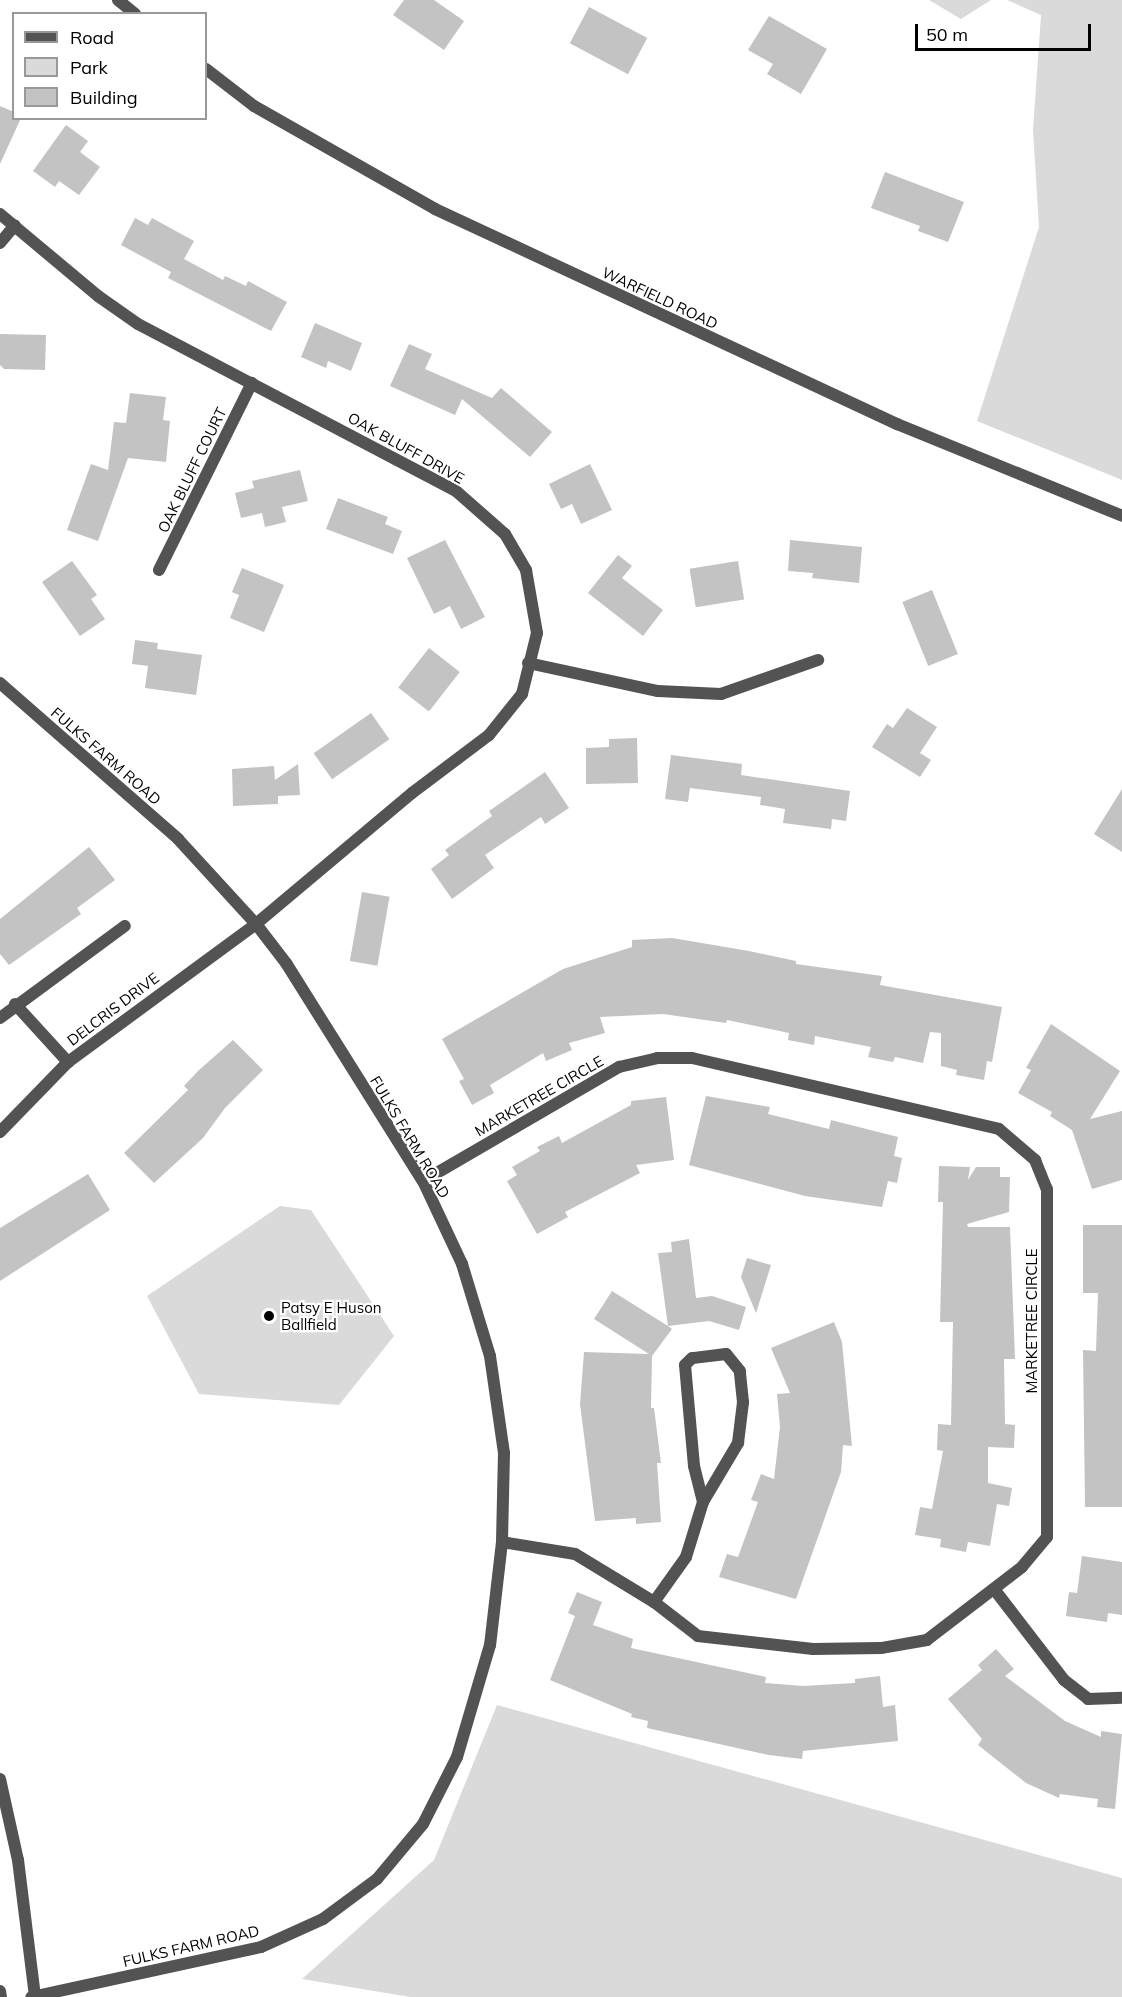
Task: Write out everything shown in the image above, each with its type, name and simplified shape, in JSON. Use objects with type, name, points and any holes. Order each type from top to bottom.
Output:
[{"type":"street","points":[[118,0],[133,12]]},
{"type":"street","name":"WARFIELD ROAD","points":[[207,70],[254,106],[435,209],[897,424],[1122,516]]},
{"type":"street","name":"OAK BLUFF DRIVE","points":[[0,214],[98,296],[138,324],[456,491],[504,534],[526,570],[537,633],[522,694],[489,735],[412,793],[256,924]]},
{"type":"street","points":[[0,243],[15,225]]},
{"type":"street","name":"OAK BLUFF COURT","points":[[159,570],[252,383]]},
{"type":"street","points":[[528,663],[658,691],[721,694],[818,660]]},
{"type":"street","name":"FULKS FARM ROAD","points":[[0,683],[178,839],[256,924],[286,963],[423,1181],[462,1264],[490,1356],[504,1453],[502,1542],[490,1645],[457,1757],[423,1824],[377,1879],[323,1919],[261,1947],[34,1997]]},
{"type":"street","name":"DELCRIS DRIVE","points":[[0,1132],[68,1062],[256,924]]},
{"type":"street","points":[[0,1018],[15,1004],[125,926]]},
{"type":"street","points":[[15,1004],[68,1062]]},
{"type":"street","name":"MARKETREE CIRCLE","points":[[423,1181],[619,1067],[657,1058],[692,1058],[999,1129],[1035,1160],[1047,1189],[1047,1537],[1022,1567],[927,1640],[881,1648],[813,1649],[698,1636],[654,1602],[575,1554],[502,1542]]},
{"type":"street","points":[[654,1602],[686,1557],[703,1502],[731,1460],[742,1424],[740,1371],[726,1354],[692,1358],[685,1365],[694,1466],[703,1502]]},
{"type":"street","points":[[994,1589],[1064,1680],[1088,1699],[1122,1698]]},
{"type":"street","points":[[0,1779],[18,1860],[34,1997]]},
{"type":"street","points":[[0,1991],[1,1997]]},
{"type":"green space","points":[[929,0],[991,0],[961,19]]},
{"type":"green space","points":[[1007,0],[1122,0],[1122,480],[977,421],[1039,227],[1033,130],[1041,15]]},
{"type":"green space","name":"Patsy E Huson Ballfield","points":[[280,1206],[311,1210],[394,1336],[339,1405],[199,1394],[147,1296]]},
{"type":"green space","points":[[497,1705],[1122,1878],[1122,1997],[410,1997],[302,1979],[434,1860]]},
{"type":"building","points":[[404,0],[434,0],[464,21],[444,50],[393,15]]},
{"type":"building","points":[[589,7],[647,38],[628,74],[570,43]]},
{"type":"building","points":[[769,16],[827,49],[801,94],[767,74],[773,64],[748,50]]},
{"type":"building","points":[[0,106],[12,111],[12,120],[20,120],[0,164]]},
{"type":"building","points":[[66,125],[88,141],[80,152],[100,167],[79,195],[59,181],[55,187],[33,171]]},
{"type":"building","points":[[885,172],[964,202],[948,242],[918,231],[920,226],[871,208]]},
{"type":"building","points":[[135,218],[148,225],[152,218],[194,241],[184,259],[223,280],[225,276],[246,286],[248,281],[287,302],[271,331],[168,278],[171,272],[121,245]]},
{"type":"building","points":[[315,323],[362,343],[351,371],[328,361],[326,368],[301,357]]},
{"type":"building","points":[[0,334],[46,335],[45,370],[4,369],[0,365]]},
{"type":"building","points":[[409,344],[432,354],[425,369],[492,398],[501,388],[552,432],[530,457],[462,399],[455,415],[390,386]]},
{"type":"building","points":[[130,393],[166,397],[163,420],[170,421],[166,462],[128,458],[98,541],[67,530],[91,464],[108,470],[114,422],[126,423]]},
{"type":"building","points":[[590,464],[612,510],[581,524],[572,504],[561,509],[549,484]]},
{"type":"building","points":[[300,470],[308,501],[282,507],[286,522],[265,527],[262,513],[241,518],[235,493],[254,488],[252,481]]},
{"type":"building","points":[[338,498],[388,517],[385,524],[402,531],[393,554],[326,529]]},
{"type":"building","points":[[445,540],[485,617],[461,629],[450,606],[434,614],[407,558]]},
{"type":"building","points":[[790,540],[862,547],[859,583],[812,578],[813,573],[788,571]]},
{"type":"building","points":[[618,555],[632,566],[622,578],[663,610],[643,636],[588,593]]},
{"type":"building","points":[[72,561],[97,595],[91,599],[105,619],[80,636],[42,582]]},
{"type":"building","points":[[738,561],[744,600],[696,607],[690,569]]},
{"type":"building","points":[[242,568],[284,585],[264,632],[230,618],[239,595],[232,592]]},
{"type":"building","points":[[932,590],[958,654],[928,666],[902,602]]},
{"type":"building","points":[[135,640],[158,643],[157,649],[202,655],[196,695],[145,688],[148,666],[132,664]]},
{"type":"building","points":[[429,648],[460,672],[429,711],[398,687]]},
{"type":"building","points":[[907,708],[937,727],[920,753],[931,760],[920,777],[872,747],[887,724],[893,728]]},
{"type":"building","points":[[371,713],[389,739],[332,779],[314,753]]},
{"type":"building","points":[[637,738],[638,783],[586,784],[586,748],[609,747],[609,739]]},
{"type":"building","points":[[671,755],[742,764],[741,775],[850,791],[846,821],[832,819],[831,829],[783,823],[785,809],[760,805],[761,797],[690,788],[688,802],[665,799]]},
{"type":"building","points":[[298,764],[300,795],[278,796],[278,804],[233,806],[232,769],[274,766],[275,780]]},
{"type":"building","points":[[545,772],[569,808],[545,824],[541,817],[485,855],[494,868],[452,899],[431,869],[449,855],[445,850],[492,816],[489,811]]},
{"type":"building","points":[[1122,789],[1122,852],[1094,834]]},
{"type":"building","points":[[89,847],[115,880],[77,908],[81,914],[9,965],[0,954],[0,919]]},
{"type":"building","points":[[362,892],[390,897],[377,966],[350,961]]},
{"type":"building","points":[[672,938],[749,951],[796,961],[796,964],[882,976],[880,985],[1002,1007],[992,1062],[987,1061],[984,1080],[956,1075],[957,1070],[941,1066],[941,1033],[930,1032],[923,1063],[895,1057],[893,1062],[868,1057],[871,1047],[815,1036],[814,1045],[788,1040],[789,1033],[727,1020],[726,1023],[663,1014],[600,1017],[605,1033],[569,1043],[572,1050],[546,1061],[543,1053],[490,1085],[494,1093],[472,1105],[459,1081],[464,1079],[442,1039],[563,969],[632,947],[632,940]]},
{"type":"building","points":[[1051,1024],[1120,1071],[1090,1119],[1122,1111],[1122,1180],[1092,1189],[1072,1130],[1050,1116],[1052,1112],[1018,1093],[1031,1070],[1026,1068]]},
{"type":"building","points":[[233,1040],[263,1070],[225,1108],[203,1138],[154,1183],[124,1153],[188,1090],[184,1086],[198,1071]]},
{"type":"building","points":[[706,1096],[770,1107],[768,1114],[829,1129],[831,1120],[898,1137],[894,1156],[902,1158],[897,1183],[888,1181],[882,1207],[805,1196],[689,1165]]},
{"type":"building","points":[[666,1097],[674,1160],[636,1165],[640,1173],[565,1212],[568,1217],[537,1234],[507,1181],[517,1175],[512,1167],[540,1151],[537,1147],[559,1136],[562,1143],[631,1105],[631,1101]]},
{"type":"building","points":[[939,1166],[970,1167],[968,1180],[976,1167],[1000,1167],[1000,1177],[1010,1177],[1009,1212],[967,1224],[968,1227],[1010,1227],[1015,1359],[1004,1359],[1005,1424],[1015,1425],[1014,1448],[988,1447],[988,1483],[1012,1488],[1009,1506],[997,1504],[990,1546],[968,1542],[966,1552],[940,1547],[941,1539],[915,1535],[920,1507],[932,1509],[943,1451],[937,1450],[938,1424],[951,1425],[953,1322],[940,1322],[943,1202],[938,1202]]},
{"type":"building","points":[[88,1174],[110,1210],[0,1281],[0,1228]]},
{"type":"building","points":[[1083,1225],[1122,1225],[1122,1507],[1085,1507],[1083,1350],[1096,1351],[1098,1293],[1083,1293]]},
{"type":"building","points":[[689,1239],[696,1298],[712,1296],[746,1307],[739,1330],[709,1321],[668,1326],[658,1253],[672,1252],[671,1242]]},
{"type":"building","points":[[747,1258],[771,1265],[756,1313],[741,1277]]},
{"type":"building","points":[[612,1291],[672,1329],[652,1356],[651,1408],[654,1408],[661,1463],[657,1463],[661,1522],[636,1524],[636,1518],[595,1521],[580,1404],[584,1352],[649,1354],[594,1319]]},
{"type":"building","points":[[834,1322],[842,1342],[852,1446],[843,1445],[841,1472],[796,1599],[719,1577],[727,1554],[738,1557],[758,1502],[751,1500],[761,1474],[774,1479],[780,1427],[777,1394],[790,1393],[771,1348]]},
{"type":"building","points":[[1082,1556],[1122,1562],[1122,1615],[1108,1613],[1107,1622],[1066,1616],[1069,1592],[1077,1593]]},
{"type":"building","points":[[577,1592],[602,1602],[593,1625],[633,1639],[631,1648],[766,1677],[765,1683],[803,1686],[855,1683],[855,1679],[880,1676],[883,1707],[895,1705],[898,1741],[803,1751],[802,1759],[769,1755],[647,1728],[648,1721],[631,1717],[632,1714],[550,1680],[575,1616],[568,1613]]},
{"type":"building","points":[[996,1649],[1014,1669],[1005,1676],[1065,1721],[1101,1737],[1101,1731],[1122,1734],[1115,1809],[1097,1807],[1098,1799],[1060,1794],[1059,1798],[1026,1783],[978,1745],[982,1739],[948,1699],[982,1670],[978,1665]]},
{"type":"place","name":"Patsy E Huson Ballfield","points":[[269,1316]]}]
